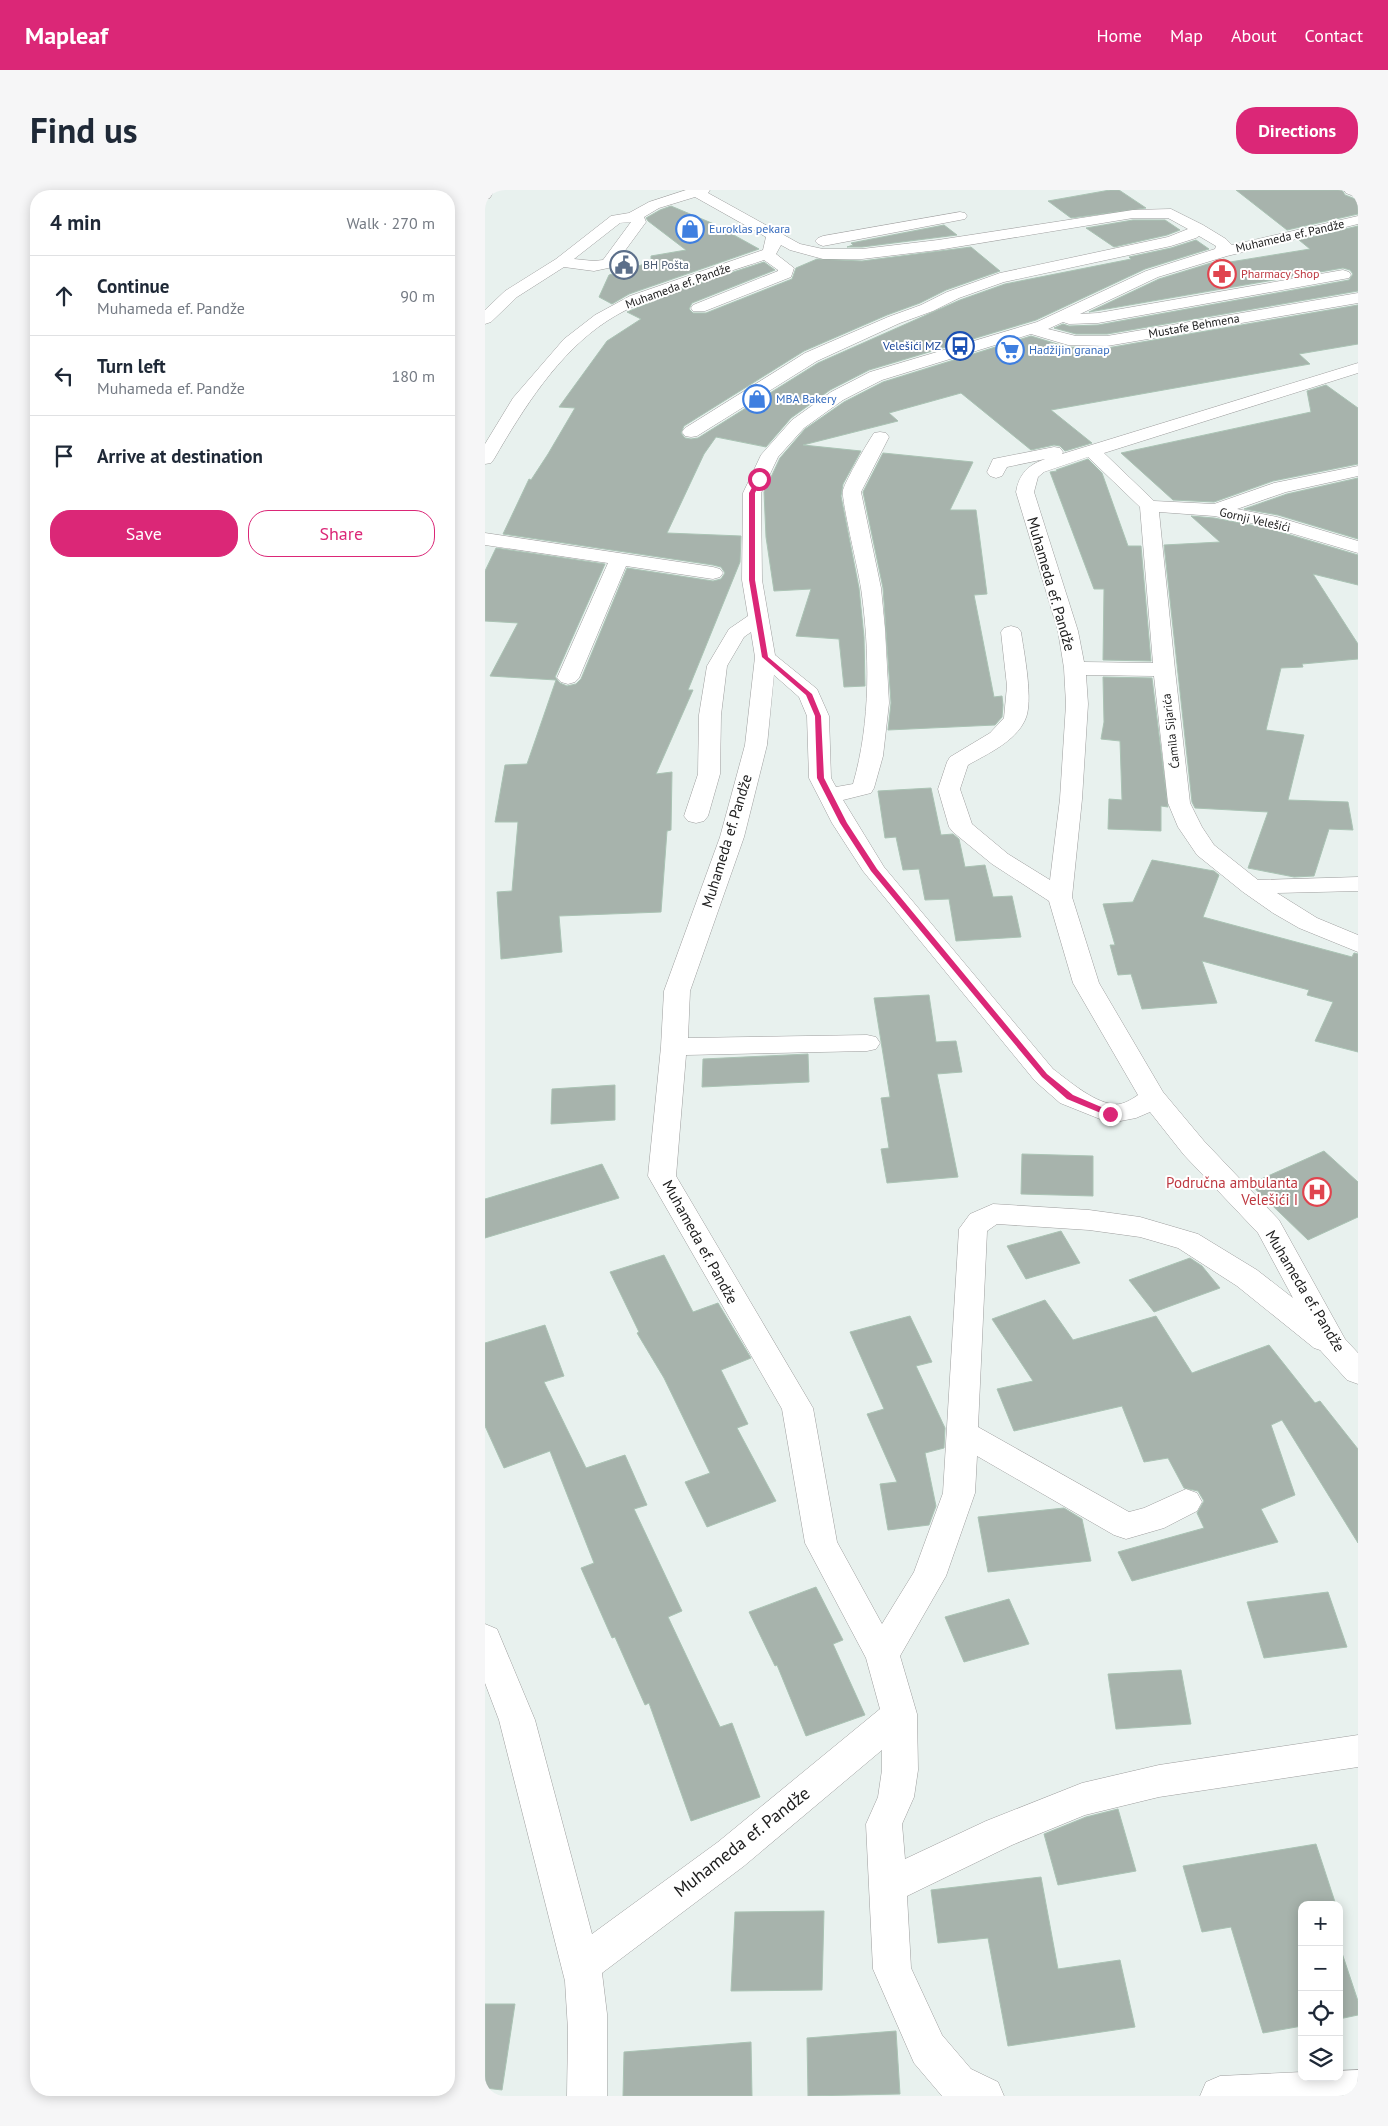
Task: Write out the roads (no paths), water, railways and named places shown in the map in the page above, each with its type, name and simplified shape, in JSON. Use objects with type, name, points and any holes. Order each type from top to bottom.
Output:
[{"type":"street","points":[[485,195],[487,190]]},
{"type":"street","points":[[1351,190],[1358,194]]},
{"type":"street","points":[[485,319],[511,294],[561,262],[616,219],[633,217],[654,205],[697,191]]},
{"type":"street","name":"Muhameda ef. Pandže","points":[[697,191],[795,247],[823,254],[862,254],[939,245],[1151,212],[1171,213],[1198,228],[1224,245],[1222,252]]},
{"type":"street","points":[[795,247],[960,216]]},
{"type":"street","points":[[561,262],[594,266],[608,264],[639,222],[638,219],[633,217]]},
{"type":"street","name":"Muhameda ef. Pandže","points":[[984,2096],[957,2083],[928,2049],[892,1969],[884,1824],[896,1796],[900,1770],[899,1714],[882,1655],[821,1543],[797,1408],[662,1176],[677,992],[732,837],[757,745],[765,657],[757,619],[752,580],[752,493],[770,456],[798,424],[837,396],[876,376],[1031,328],[1058,318],[1152,274],[1222,252],[1358,220]]},
{"type":"street","points":[[691,432],[811,357],[894,320],[927,308],[953,295],[1000,278],[1171,241],[1191,235],[1198,228]]},
{"type":"street","points":[[699,308],[785,274],[787,272],[786,268],[765,254],[773,246],[774,234]]},
{"type":"street","name":"Muhameda ef. Pandže","points":[[485,459],[519,402],[570,343],[601,318],[637,299],[765,254]]},
{"type":"street","points":[[1058,318],[1077,320],[1098,318],[1343,275]]},
{"type":"street","name":"Mustafe Behmena","points":[[1031,328],[1064,340],[1081,343],[1107,341],[1358,298]]},
{"type":"street","points":[[996,472],[999,463],[1051,452],[1091,450],[1358,368]]},
{"type":"street","points":[[829,794],[847,793],[863,788],[872,756],[877,702],[875,629],[871,588],[852,492],[880,438]]},
{"type":"street","points":[[1091,450],[1149,506]]},
{"type":"street","name":"Muhameda ef. Pandže","points":[[1091,450],[1042,466],[1032,472],[1027,478],[1025,492],[1068,631],[1075,668],[1077,704],[1071,799],[1060,897],[1086,983],[1153,1098],[1194,1148],[1269,1228],[1335,1347],[1358,1372]]},
{"type":"street","points":[[1214,510],[1281,487],[1358,471]]},
{"type":"street","name":"Gornji Velešići","points":[[1149,506],[1214,510],[1270,521],[1358,547]]},
{"type":"street","name":"Ćamila Sijarića","points":[[1149,506],[1163,670],[1179,803],[1190,827],[1205,850],[1251,887],[1308,923],[1358,944]]},
{"type":"street","points":[[485,539],[713,573]]},
{"type":"street","points":[[568,678],[620,558]]},
{"type":"street","points":[[696,816],[709,774],[710,715],[717,666],[735,633],[757,619]]},
{"type":"street","points":[[1011,632],[1018,686],[1015,719],[998,738],[958,762],[949,789],[961,827],[1000,859],[1060,897]]},
{"type":"street","points":[[765,657],[809,694],[818,716],[820,778],[844,823],[875,871],[1044,1076],[1070,1097],[1110,1114],[1136,1109],[1153,1098]]},
{"type":"street","points":[[1075,668],[1163,670]]},
{"type":"street","points":[[1251,887],[1358,884]]},
{"type":"street","points":[[674,1047],[867,1043]]},
{"type":"street","points":[[882,1655],[929,1576],[959,1493],[973,1229],[980,1221],[993,1214],[1089,1220],[1140,1227],[1189,1241],[1247,1278],[1335,1347]]},
{"type":"street","points":[[961,1432],[1126,1526],[1152,1519],[1186,1502]]},
{"type":"street","points":[[485,1639],[517,1720],[585,1983],[589,2038],[587,2096]]},
{"type":"street","name":"Muhameda ef. Pandže","points":[[581,1966],[731,1854],[899,1714]]},
{"type":"street","points":[[887,1886],[999,1833],[1082,1799],[1159,1781],[1358,1751]]},
{"type":"street","points":[[1220,2096],[1358,2090]]},
{"type":"place","name":"Euroklas pekara","points":[[690,229]]},
{"type":"place","name":"BH Pošta","points":[[624,265]]},
{"type":"place","name":"Pharmacy Shop","points":[[1222,274]]},
{"type":"place","name":"Velešići MZ","points":[[960,346]]},
{"type":"place","name":"Hadžijin granap","points":[[1010,350]]},
{"type":"place","name":"MBA Bakery","points":[[757,399]]},
{"type":"place","name":"Područna ambulanta Velešići I","points":[[1317,1192]]}]
